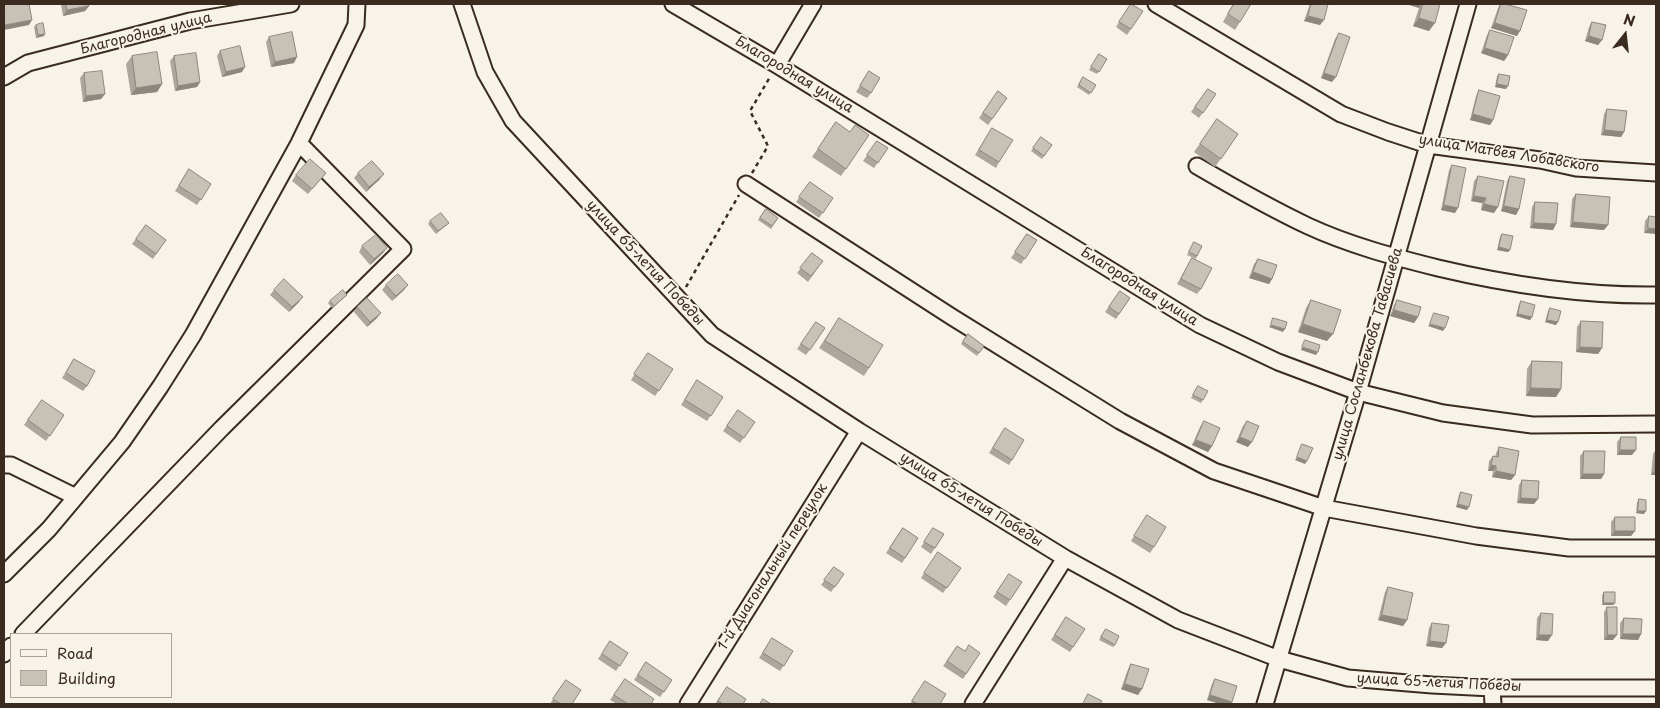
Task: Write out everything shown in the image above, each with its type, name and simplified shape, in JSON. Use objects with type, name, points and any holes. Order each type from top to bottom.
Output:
[{"type":"street","name":"Благородная улица","points":[[4,77],[28,63],[180,23],[292,4]]},
{"type":"street","points":[[4,574],[49,529],[122,442],[193,335],[299,143],[356,25],[357,4]]},
{"type":"street","name":"улица 65-летия Победы","points":[[462,4],[485,72],[513,121],[712,335],[859,431],[1065,558],[1178,620],[1279,659],[1348,678],[1492,688],[1656,688]]},
{"type":"street","name":"Благородная улица","points":[[673,4],[777,64],[1200,325],[1278,362],[1358,392],[1443,413],[1532,425],[1656,424]]},
{"type":"street","points":[[777,64],[813,4]]},
{"type":"street","name":"улица Матвея Лобавского","points":[[1156,4],[1342,114],[1428,144],[1540,160],[1576,168],[1656,173]]},
{"type":"street","name":"улица Сосланбекова Тавасиева","points":[[1266,704],[1358,392],[1468,4]]},
{"type":"street","points":[[24,633],[222,428],[402,249],[299,143]]},
{"type":"street","points":[[1197,166],[1308,226],[1347,242],[1396,258],[1528,287],[1589,294],[1656,295]]},
{"type":"street","points":[[746,184],[952,317],[1120,421],[1214,471],[1324,508],[1476,536],[1569,548],[1656,548]]},
{"type":"street","name":"1-й Диагональный переулок","points":[[688,704],[859,431]]},
{"type":"street","points":[[4,465],[11,465],[76,498]]},
{"type":"street","points":[[973,704],[1065,558]]},
{"type":"street","points":[[1492,688],[1493,704]]},
{"type":"building","points":[[4,4],[29,4],[32,20],[5,25]]},
{"type":"building","points":[[66,4],[88,4],[89,6],[67,10]]},
{"type":"building","points":[[1131,4],[1143,11],[1131,29],[1119,22]]},
{"type":"building","points":[[1234,4],[1251,4],[1240,22],[1228,14]]},
{"type":"building","points":[[1311,4],[1328,4],[1324,20],[1308,16]]},
{"type":"building","points":[[1423,4],[1440,4],[1435,23],[1419,18]]},
{"type":"building","points":[[1501,4],[1527,10],[1520,31],[1495,23]]},
{"type":"building","points":[[1592,22],[1606,25],[1602,40],[1589,36]]},
{"type":"building","points":[[43,23],[45,34],[38,35],[36,25]]},
{"type":"building","points":[[1490,30],[1514,37],[1508,55],[1485,48]]},
{"type":"building","points":[[292,32],[297,57],[275,62],[269,37]]},
{"type":"building","points":[[1339,33],[1350,37],[1336,77],[1324,73]]},
{"type":"building","points":[[240,46],[245,67],[226,72],[220,51]]},
{"type":"building","points":[[157,52],[162,84],[136,88],[132,56]]},
{"type":"building","points":[[196,53],[200,82],[178,86],[174,56]]},
{"type":"building","points":[[1099,54],[1107,59],[1099,72],[1091,67]]},
{"type":"building","points":[[102,71],[105,94],[86,96],[84,73]]},
{"type":"building","points":[[869,71],[880,78],[871,93],[860,86]]},
{"type":"building","points":[[1499,74],[1510,76],[1508,86],[1497,84]]},
{"type":"building","points":[[1083,77],[1096,85],[1091,93],[1079,85]]},
{"type":"building","points":[[1208,89],[1216,94],[1203,113],[1195,107]]},
{"type":"building","points":[[1479,90],[1500,96],[1493,120],[1473,114]]},
{"type":"building","points":[[998,91],[1007,98],[992,119],[983,113]]},
{"type":"building","points":[[1607,109],[1627,111],[1624,132],[1605,130]]},
{"type":"building","points":[[1217,119],[1238,134],[1221,159],[1200,144]]},
{"type":"building","points":[[836,122],[850,132],[855,125],[869,135],[846,169],[818,149]]},
{"type":"building","points":[[992,128],[1013,140],[999,162],[979,150]]},
{"type":"building","points":[[1041,137],[1052,145],[1044,156],[1033,148]]},
{"type":"building","points":[[877,141],[888,148],[878,163],[867,155]]},
{"type":"building","points":[[310,159],[326,173],[312,189],[296,175]]},
{"type":"building","points":[[372,161],[384,174],[369,187],[358,173]]},
{"type":"building","points":[[1452,165],[1466,168],[1458,208],[1444,205]]},
{"type":"building","points":[[189,169],[211,184],[201,200],[179,186]]},
{"type":"building","points":[[1478,176],[1504,181],[1498,207],[1484,204],[1486,198],[1474,196]]},
{"type":"building","points":[[1510,176],[1525,179],[1519,209],[1504,206]]},
{"type":"building","points":[[810,182],[833,198],[823,213],[799,197]]},
{"type":"building","points":[[1576,194],[1610,197],[1608,225],[1573,222]]},
{"type":"building","points":[[1535,202],[1558,203],[1556,224],[1534,223]]},
{"type":"building","points":[[766,209],[778,218],[772,226],[760,218]]},
{"type":"building","points":[[441,213],[449,223],[438,231],[430,221]]},
{"type":"building","points":[[1649,216],[1656,217],[1656,229],[1648,228]]},
{"type":"building","points":[[146,225],[166,240],[156,254],[136,239]]},
{"type":"building","points":[[1027,234],[1037,240],[1025,259],[1015,252]]},
{"type":"building","points":[[1502,234],[1513,236],[1510,250],[1499,247]]},
{"type":"building","points":[[376,235],[387,248],[374,259],[362,246]]},
{"type":"building","points":[[1194,242],[1202,246],[1197,256],[1189,252]]},
{"type":"building","points":[[812,253],[823,261],[811,276],[800,268]]},
{"type":"building","points":[[1192,258],[1212,268],[1201,289],[1181,279]]},
{"type":"building","points":[[1258,259],[1277,265],[1272,279],[1253,272]]},
{"type":"building","points":[[398,274],[408,285],[396,296],[386,285]]},
{"type":"building","points":[[284,279],[303,297],[292,307],[274,290]]},
{"type":"building","points":[[343,290],[347,295],[334,306],[330,301]]},
{"type":"building","points":[[1120,291],[1130,298],[1119,314],[1109,307]]},
{"type":"building","points":[[367,298],[381,313],[370,322],[357,307]]},
{"type":"building","points":[[1311,300],[1341,310],[1333,334],[1303,324]]},
{"type":"building","points":[[1397,300],[1421,307],[1418,317],[1394,310]]},
{"type":"building","points":[[1521,301],[1535,305],[1532,317],[1518,314]]},
{"type":"building","points":[[1550,308],[1561,311],[1558,322],[1547,320]]},
{"type":"building","points":[[1434,313],[1449,317],[1445,328],[1430,324]]},
{"type":"building","points":[[839,318],[883,345],[869,368],[825,341]]},
{"type":"building","points":[[1273,318],[1287,322],[1285,329],[1271,325]]},
{"type":"building","points":[[1581,321],[1603,322],[1602,348],[1580,347]]},
{"type":"building","points":[[816,322],[825,328],[810,350],[801,344]]},
{"type":"building","points":[[968,334],[984,346],[979,353],[963,342]]},
{"type":"building","points":[[1305,340],[1320,345],[1318,352],[1302,347]]},
{"type":"building","points":[[648,353],[673,369],[659,391],[634,374]]},
{"type":"building","points":[[74,359],[95,371],[87,386],[66,373]]},
{"type":"building","points":[[1532,361],[1562,362],[1561,389],[1531,388]]},
{"type":"building","points":[[697,380],[723,397],[711,416],[685,400]]},
{"type":"building","points":[[1198,386],[1208,391],[1203,400],[1193,395]]},
{"type":"building","points":[[42,400],[64,415],[50,436],[28,420]]},
{"type":"building","points":[[738,410],[755,422],[744,438],[727,426]]},
{"type":"building","points":[[1204,421],[1220,428],[1212,446],[1196,440]]},
{"type":"building","points":[[1247,421],[1259,426],[1252,442],[1240,437]]},
{"type":"building","points":[[1005,428],[1024,440],[1012,460],[993,448]]},
{"type":"building","points":[[1621,437],[1636,437],[1636,450],[1620,450]]},
{"type":"building","points":[[1302,444],[1313,448],[1307,461],[1297,457]]},
{"type":"building","points":[[1499,447],[1519,451],[1515,475],[1496,471],[1496,466],[1491,465],[1493,456],[1498,457]]},
{"type":"building","points":[[1584,451],[1605,451],[1604,474],[1583,474]]},
{"type":"building","points":[[1522,480],[1539,481],[1538,499],[1521,498]]},
{"type":"building","points":[[1461,492],[1472,495],[1469,507],[1458,504]]},
{"type":"building","points":[[1639,499],[1646,500],[1646,511],[1638,511]]},
{"type":"building","points":[[1147,515],[1166,527],[1154,547],[1134,536]]},
{"type":"building","points":[[1615,517],[1635,517],[1635,531],[1615,531]]},
{"type":"building","points":[[903,528],[918,538],[905,558],[890,548]]},
{"type":"building","points":[[933,528],[944,534],[935,548],[924,542]]},
{"type":"building","points":[[938,552],[961,568],[947,588],[924,573]]},
{"type":"building","points":[[834,567],[844,574],[835,587],[824,580]]},
{"type":"building","points":[[1009,574],[1022,582],[1010,600],[997,592]]},
{"type":"building","points":[[1388,587],[1413,593],[1407,620],[1382,615]]},
{"type":"building","points":[[1604,592],[1615,592],[1615,603],[1604,603]]},
{"type":"building","points":[[1607,607],[1617,607],[1617,635],[1608,635]]},
{"type":"building","points":[[1541,613],[1553,614],[1552,635],[1539,635]]},
{"type":"building","points":[[1066,617],[1085,629],[1073,647],[1055,635]]},
{"type":"building","points":[[1624,618],[1642,619],[1641,634],[1623,634]]},
{"type":"building","points":[[1432,623],[1449,625],[1446,643],[1430,641]]},
{"type":"building","points":[[1106,629],[1119,636],[1115,645],[1101,637]]},
{"type":"building","points":[[772,638],[793,651],[784,666],[763,653]]},
{"type":"building","points":[[610,641],[628,653],[620,666],[602,654]]},
{"type":"building","points":[[969,645],[980,653],[966,674],[947,661],[957,646],[965,651]]},
{"type":"building","points":[[646,662],[672,680],[664,692],[638,675]]},
{"type":"building","points":[[1131,664],[1149,669],[1142,689],[1125,684]]},
{"type":"building","points":[[625,679],[654,699],[651,704],[628,704],[614,695]]},
{"type":"building","points":[[1215,679],[1237,686],[1232,702],[1210,695]]},
{"type":"building","points":[[566,680],[581,690],[572,704],[561,704],[553,699]]},
{"type":"building","points":[[925,681],[946,694],[940,704],[918,704],[912,701]]},
{"type":"building","points":[[727,687],[746,699],[743,704],[723,704],[718,701]]},
{"type":"building","points":[[1088,694],[1102,701],[1100,704],[1083,704]]},
{"type":"building","points":[[763,699],[771,704],[760,704]]}]
